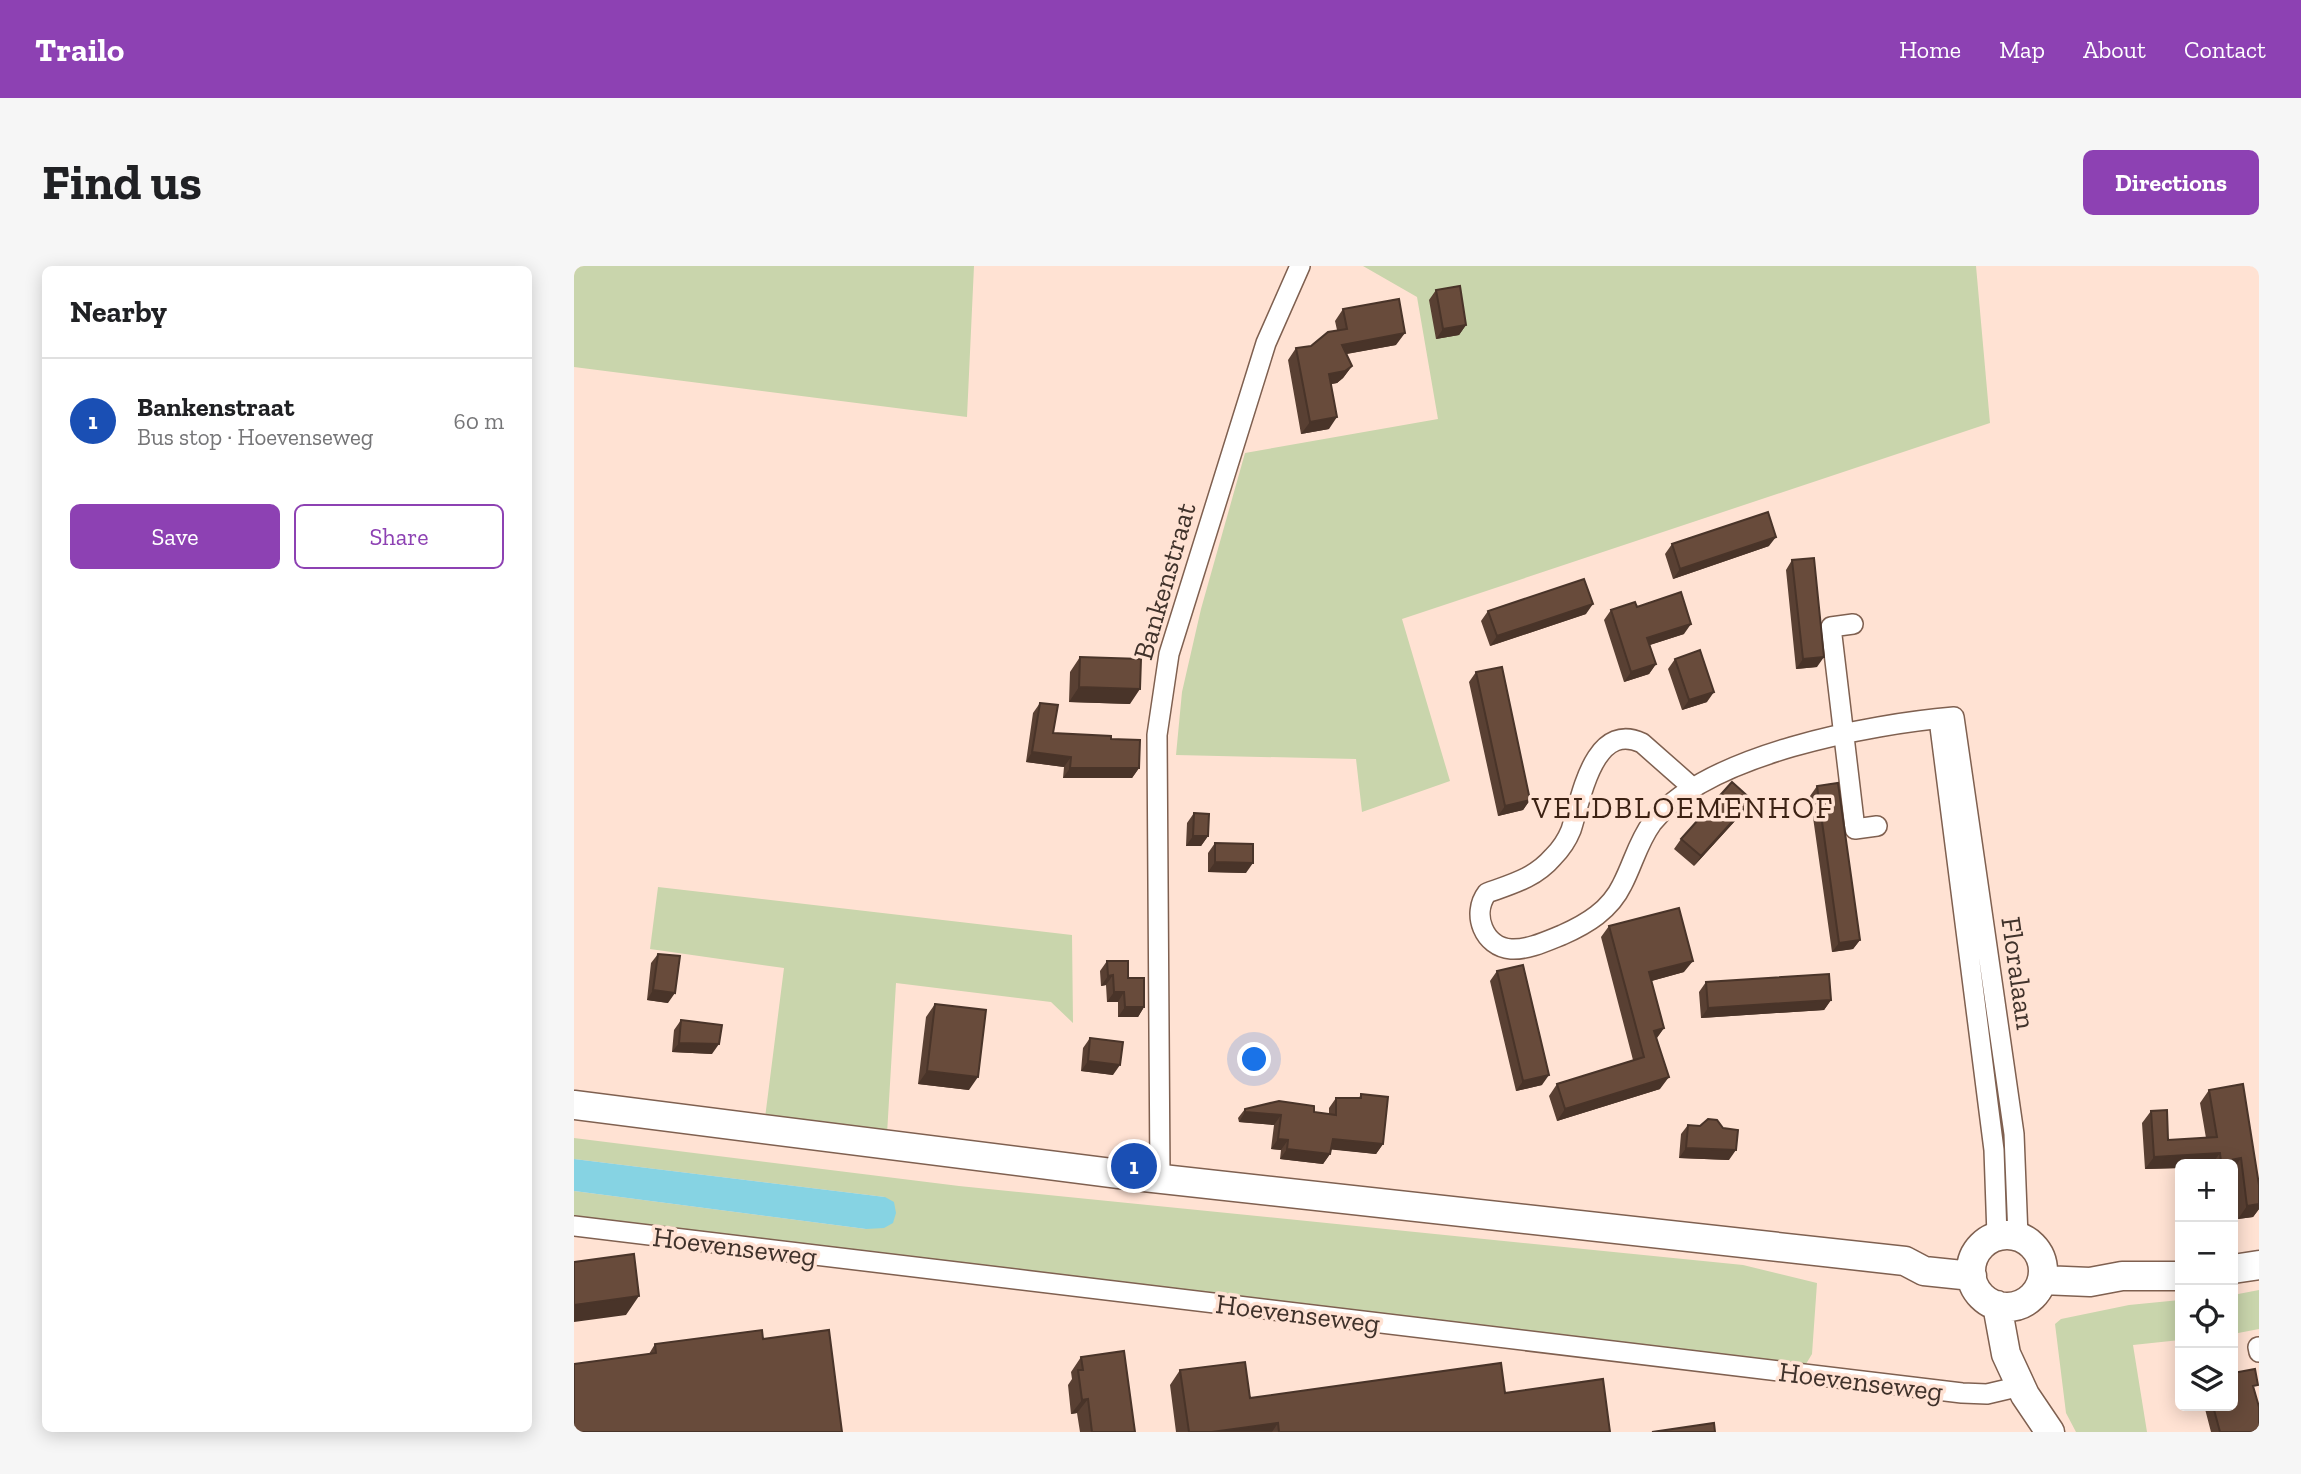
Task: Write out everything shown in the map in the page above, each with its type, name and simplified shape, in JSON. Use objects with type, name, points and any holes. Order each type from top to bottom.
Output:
[{"type":"main road","points":[[574,1105],[1160,1178],[1905,1261],[1924,1255],[1973,1267]]},
{"type":"main road","points":[[2008,1236],[2033,1246],[2042,1270],[2037,1290],[2029,1299],[2008,1305],[1980,1295],[1973,1267],[1983,1244],[2008,1236]]},
{"type":"main road","points":[[2238,1268],[2259,1265]]},
{"type":"main road","points":[[2042,1270],[2090,1282],[2122,1276],[2175,1276]]},
{"type":"main road","points":[[2008,1305],[2006,1354],[2021,1386],[2050,1432]]},
{"type":"street","name":"Bankenstraat","points":[[1160,1178],[1157,735],[1169,654],[1266,343],[1300,266]]},
{"type":"street","points":[[1853,624],[1831,627],[1842,735],[1855,829],[1877,826]]},
{"type":"street","name":"Floralaan","points":[[1842,735],[1947,718],[2014,1133],[2008,1236]]},
{"type":"street","points":[[1693,788],[1642,743],[1632,738],[1620,738],[1611,743],[1597,758],[1587,775],[1570,832],[1554,857],[1528,878],[1487,893],[1483,899],[1479,917],[1488,936],[1496,944],[1510,949],[1529,947],[1595,918],[1612,902],[1641,839],[1654,821],[1693,788],[1732,768],[1842,735]]},
{"type":"street","name":"Hoevenseweg","points":[[574,1226],[1962,1393],[1987,1394],[2021,1386]]},
{"type":"green space","points":[[574,266],[974,266],[967,417],[574,367]]},
{"type":"green space","points":[[1363,266],[1976,266],[1990,423],[1402,619],[1450,781],[1362,812],[1356,759],[1176,755],[1182,692],[1201,609],[1245,453],[1438,419],[1417,297]]},
{"type":"green space","points":[[658,887],[1072,935],[1073,1023],[1051,1002],[896,983],[887,1134],[765,1118],[784,968],[650,949]]},
{"type":"green space","points":[[574,1138],[959,1186],[1743,1265],[1817,1283],[1812,1354],[1806,1364],[574,1216],[574,1191],[866,1229],[885,1197],[574,1159]]},
{"type":"green space","points":[[2259,1290],[2259,1329],[2238,1333],[2238,1294]]},
{"type":"green space","points":[[2175,1300],[2175,1341],[2133,1345],[2147,1432],[2076,1432],[2066,1413],[2055,1324],[2061,1319],[2129,1305]]},
{"type":"water","points":[[574,1159],[885,1197],[894,1202],[896,1213],[893,1223],[884,1228],[866,1229],[574,1191]]},
{"type":"building","points":[[1460,286],[1466,325],[1443,329],[1436,290]]},
{"type":"building","points":[[1399,299],[1405,333],[1342,345],[1352,366],[1345,371],[1329,374],[1337,417],[1310,422],[1296,348],[1311,346],[1328,332],[1347,329],[1343,309]]},
{"type":"building","points":[[1768,512],[1776,537],[1680,569],[1672,544]]},
{"type":"building","points":[[1814,558],[1824,657],[1803,659],[1792,560]]},
{"type":"building","points":[[1584,579],[1593,604],[1497,636],[1488,611]]},
{"type":"building","points":[[1681,592],[1691,624],[1647,638],[1656,664],[1631,672],[1611,610],[1635,602],[1637,607]]},
{"type":"building","points":[[1700,650],[1714,692],[1689,700],[1675,659]]},
{"type":"building","points":[[1080,657],[1141,659],[1140,689],[1079,687]]},
{"type":"building","points":[[1502,667],[1530,800],[1505,806],[1476,672]]},
{"type":"building","points":[[1040,703],[1058,705],[1053,733],[1140,740],[1139,768],[1070,768],[1071,757],[1032,752]]},
{"type":"building","points":[[1732,782],[1752,800],[1701,856],[1681,839]]},
{"type":"building","points":[[1838,783],[1860,940],[1839,943],[1817,786]]},
{"type":"building","points":[[1194,813],[1209,814],[1208,836],[1193,836]]},
{"type":"building","points":[[1215,843],[1253,844],[1253,863],[1215,862]]},
{"type":"building","points":[[1679,908],[1693,961],[1649,972],[1664,1028],[1654,1031],[1669,1077],[1565,1109],[1557,1084],[1644,1057],[1609,926]]},
{"type":"building","points":[[658,954],[680,956],[675,993],[653,990]]},
{"type":"building","points":[[1107,961],[1128,961],[1128,978],[1144,978],[1144,1007],[1125,1007],[1124,992],[1114,992],[1113,975],[1108,976]]},
{"type":"building","points":[[1523,965],[1549,1075],[1523,1081],[1497,971]]},
{"type":"building","points":[[1829,974],[1831,1000],[1708,1008],[1706,982]]},
{"type":"building","points":[[935,1004],[986,1010],[978,1077],[927,1071]]},
{"type":"building","points":[[681,1020],[722,1025],[719,1044],[679,1043]]},
{"type":"building","points":[[1090,1038],[1123,1042],[1120,1065],[1088,1061]]},
{"type":"building","points":[[2243,1084],[2259,1185],[2259,1204],[2247,1206],[2241,1158],[2221,1159],[2220,1153],[2154,1157],[2151,1111],[2167,1110],[2168,1140],[2217,1137],[2209,1090]]},
{"type":"building","points":[[1361,1094],[1388,1097],[1383,1144],[1333,1139],[1330,1154],[1287,1149],[1288,1140],[1278,1139],[1281,1115],[1245,1112],[1245,1109],[1279,1101],[1314,1106],[1314,1112],[1336,1115],[1336,1098],[1361,1098]]},
{"type":"building","points":[[1708,1119],[1717,1120],[1723,1128],[1738,1130],[1736,1150],[1686,1148],[1688,1125],[1700,1126]]},
{"type":"building","points":[[634,1254],[639,1296],[574,1305],[574,1262]]},
{"type":"building","points":[[762,1330],[763,1339],[829,1330],[842,1432],[574,1432],[574,1364],[656,1353],[655,1344]]},
{"type":"building","points":[[1124,1351],[1135,1432],[1092,1432],[1088,1399],[1082,1400],[1078,1370],[1083,1370],[1081,1357]]},
{"type":"building","points":[[1245,1362],[1250,1398],[1501,1363],[1505,1393],[1603,1379],[1610,1432],[1279,1432],[1278,1423],[1212,1432],[1189,1432],[1180,1370]]},
{"type":"building","points":[[2255,1369],[2258,1385],[2253,1386],[2259,1407],[2259,1432],[2220,1432],[2214,1411],[2238,1411],[2238,1372]]},
{"type":"building","points":[[1714,1423],[1715,1432],[1652,1432]]},
{"type":"place","name":"Bankenstraat","points":[[1134,1166]]},
{"type":"district","name":"VELDBLOEMENHOF","points":[[1683,808]]}]
